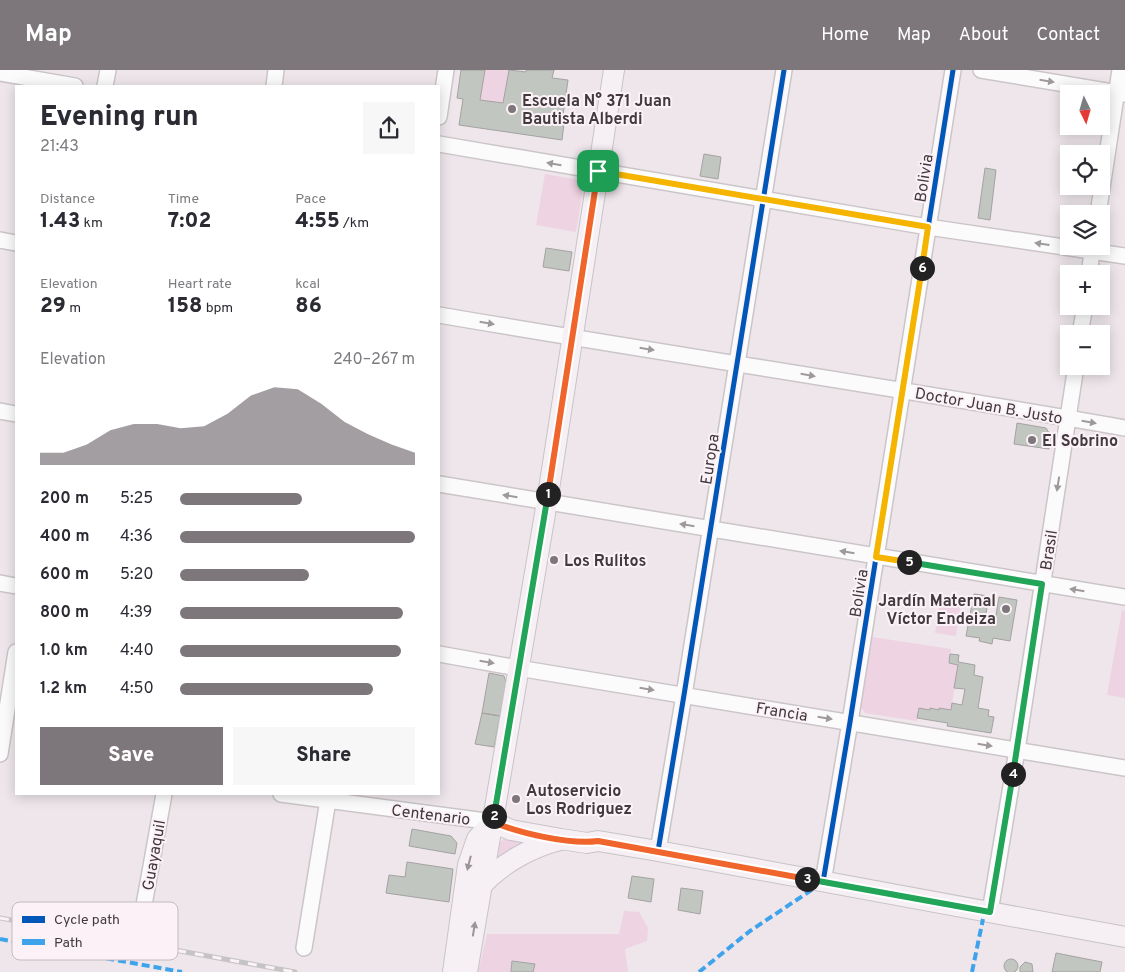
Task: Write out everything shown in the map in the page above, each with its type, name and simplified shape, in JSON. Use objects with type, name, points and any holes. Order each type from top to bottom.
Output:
[{"type":"main road","points":[[467,972],[547,502],[614,70]]},
{"type":"main road","points":[[453,972],[468,865],[477,839],[493,822],[511,821],[586,834],[598,841]]},
{"type":"main road","points":[[493,822],[511,830],[562,839],[587,842],[598,841],[658,851],[1125,937]]},
{"type":"main road","points":[[481,886],[500,868],[538,847],[562,839]]},
{"type":"street","points":[[105,85],[108,70]]},
{"type":"street","points":[[274,85],[276,70]]},
{"type":"street","points":[[440,110],[446,70]]},
{"type":"street","name":"Europa","points":[[658,851],[784,70]]},
{"type":"street","name":"Bolivia","points":[[823,882],[953,70]]},
{"type":"street","points":[[981,70],[1121,93]]},
{"type":"street","points":[[1100,205],[1121,93],[1120,70]]},
{"type":"street","points":[[0,73],[69,85]]},
{"type":"street","points":[[440,144],[928,227],[1060,245]]},
{"type":"street","points":[[0,240],[15,243]]},
{"type":"street","points":[[1110,253],[1125,256]]},
{"type":"street","name":"Doctor Juan B. Justo","points":[[440,315],[1125,428]]},
{"type":"street","name":"Brasil","points":[[990,912],[1075,375]]},
{"type":"street","points":[[0,411],[15,414]]},
{"type":"street","points":[[440,484],[1125,597]]},
{"type":"street","points":[[0,583],[15,586]]},
{"type":"street","name":"Francia","points":[[440,654],[1125,768]]},
{"type":"street","points":[[4,750],[15,660]]},
{"type":"street","name":"Guayaquil","points":[[145,902],[164,795]]},
{"type":"street","name":"Centenario","points":[[297,795],[328,797],[493,822]]},
{"type":"street","points":[[304,948],[328,797]]},
{"type":"shaded area","points":[[485,70],[509,70],[503,103],[480,100]]},
{"type":"shaded area","points":[[545,174],[579,180],[583,188],[576,232],[536,225]]},
{"type":"shaded area","points":[[940,598],[961,601],[956,636],[935,633]]},
{"type":"shaded area","points":[[1122,610],[1125,611],[1125,698],[1107,695]]},
{"type":"shaded area","points":[[872,637],[951,649],[949,663],[958,665],[951,710],[919,708],[917,721],[865,713],[860,706]]},
{"type":"shaded area","points":[[504,838],[527,840],[498,857],[499,844]]},
{"type":"shaded area","points":[[624,911],[639,912],[648,928],[647,941],[625,949],[628,972],[478,972],[487,934],[619,934]]},
{"type":"building","name":"Escuela N° 371 Juan Bautista Alberdi","points":[[461,70],[485,70],[480,100],[503,103],[509,70],[526,72],[526,70],[554,70],[552,78],[568,80],[562,140],[459,125],[463,99],[457,98]]},
{"type":"building","points":[[704,154],[721,157],[718,179],[700,176]]},
{"type":"building","points":[[985,168],[996,170],[990,220],[978,218]]},
{"type":"building","points":[[546,248],[572,252],[569,271],[543,267]]},
{"type":"building","name":"El Sobrino","points":[[1017,423],[1046,428],[1051,436],[1049,449],[1014,444]]},
{"type":"building","name":"Jardín Maternal Víctor Endeiza","points":[[974,594],[989,596],[985,619],[995,621],[999,597],[1017,600],[1010,641],[993,638],[992,644],[979,641],[980,638],[966,636]]},
{"type":"building","points":[[950,654],[959,655],[958,662],[975,665],[974,675],[983,677],[978,708],[989,710],[988,716],[994,717],[991,733],[947,726],[948,723],[917,718],[919,708],[951,710],[952,703],[962,705],[965,689],[954,688],[958,665],[949,663]]},
{"type":"building","points":[[489,673],[504,676],[506,682],[500,716],[482,713]]},
{"type":"building","points":[[482,713],[500,716],[494,747],[475,744]]},
{"type":"building","points":[[412,829],[451,836],[457,843],[455,854],[409,846]]},
{"type":"building","points":[[407,862],[453,869],[449,902],[386,893],[389,875],[405,877]]},
{"type":"building","points":[[632,876],[654,879],[651,902],[628,898]]},
{"type":"building","points":[[681,888],[703,891],[700,914],[678,910]]},
{"type":"building","points":[[1056,953],[1102,962],[1100,972],[1052,972]]},
{"type":"building","points":[[1011,959],[1016,961],[1018,966],[1016,971],[1011,973],[1006,971],[1004,966],[1006,961]]},
{"type":"building","points":[[512,961],[535,964],[533,972],[511,972]]},
{"type":"building","points":[[1025,962],[1032,964],[1033,972],[1020,972],[1020,967]]},
{"type":"railway","points":[[0,918],[12,920]]},
{"type":"railway","points":[[178,951],[295,972]]},
{"type":"marked path","points":[[699,972],[750,931],[813,889]]},
{"type":"marked path","points":[[972,972],[983,919]]},
{"type":"marked path","points":[[0,939],[12,941]]},
{"type":"marked path","points":[[116,960],[182,972]]},
{"type":"cycle path","points":[[658,851],[784,70]]},
{"type":"cycle path","points":[[823,882],[953,70]]},
{"type":"place","name":"Escuela N° 371 Juan Bautista Alberdi","points":[[512,109]]},
{"type":"place","name":"El Sobrino","points":[[1032,440]]},
{"type":"place","name":"Los Rulitos","points":[[554,560]]},
{"type":"place","name":"Jardín Maternal Víctor Endeiza","points":[[1006,609]]},
{"type":"place","name":"Autoservicio Los Rodriguez","points":[[516,799]]},
{"type":"route","points":[[598,171],[928,227],[876,557],[1042,584],[990,912],[658,851],[598,841],[587,842],[562,839],[511,830],[493,822],[547,502],[598,171]]}]
